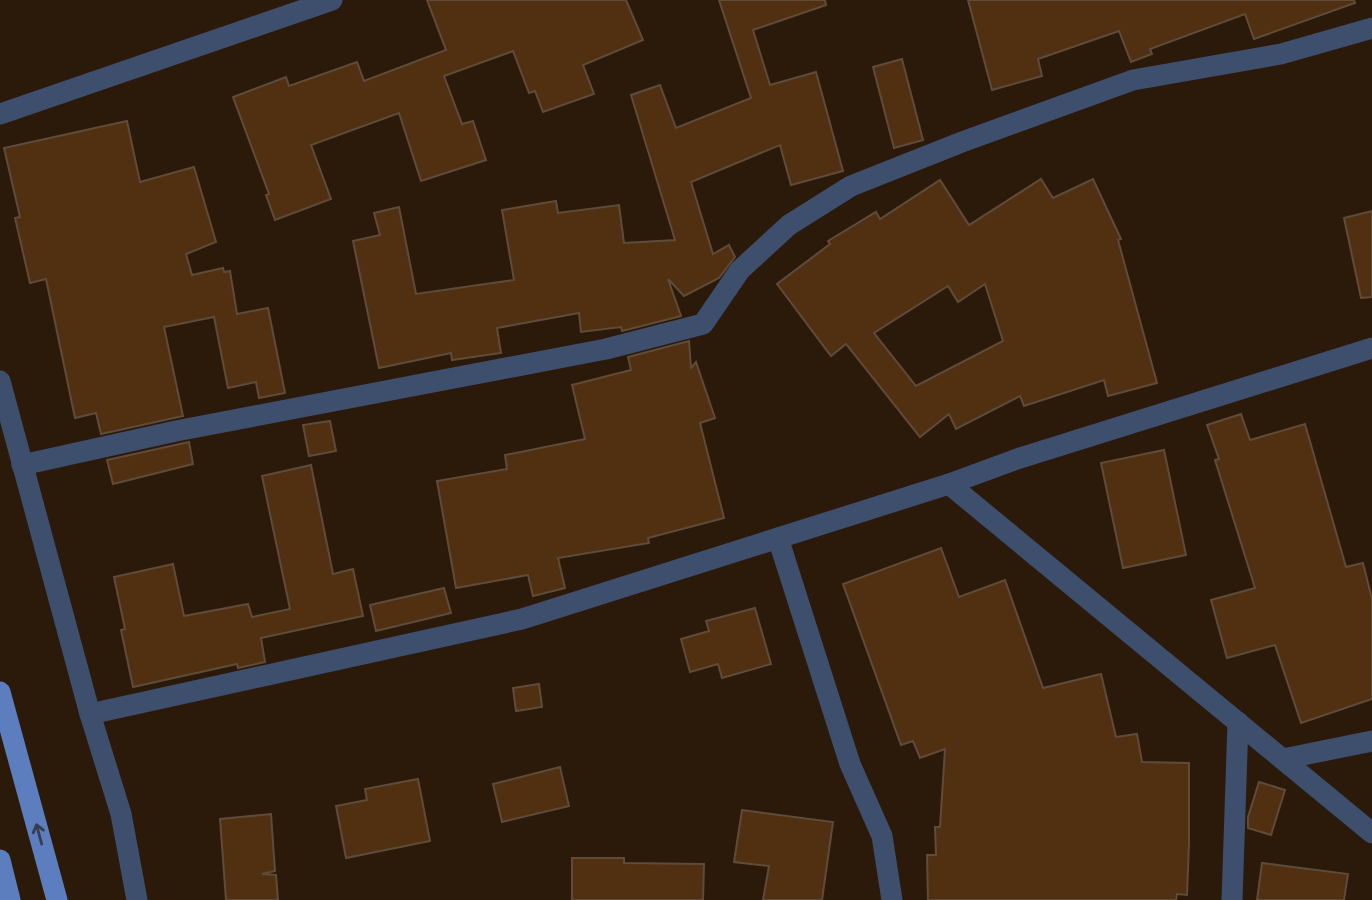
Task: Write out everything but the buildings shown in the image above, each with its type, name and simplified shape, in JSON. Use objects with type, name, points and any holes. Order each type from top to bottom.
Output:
[{"type":"main road","points":[[0,692],[57,900]]},
{"type":"main road","points":[[0,860],[10,900]]},
{"type":"street","points":[[0,114],[332,0]]},
{"type":"street","points":[[22,465],[176,431],[606,349],[703,324],[740,270],[789,225],[851,186],[962,142],[1133,80],[1281,54],[1372,28]]},
{"type":"street","points":[[90,714],[522,619],[1372,348]]},
{"type":"street","points":[[0,381],[90,714],[121,814],[137,900]]},
{"type":"street","points":[[949,484],[1372,833]]},
{"type":"street","points":[[778,538],[850,764],[882,836],[892,900]]},
{"type":"street","points":[[1232,900],[1238,722]]},
{"type":"street","points":[[1283,759],[1372,741]]}]
